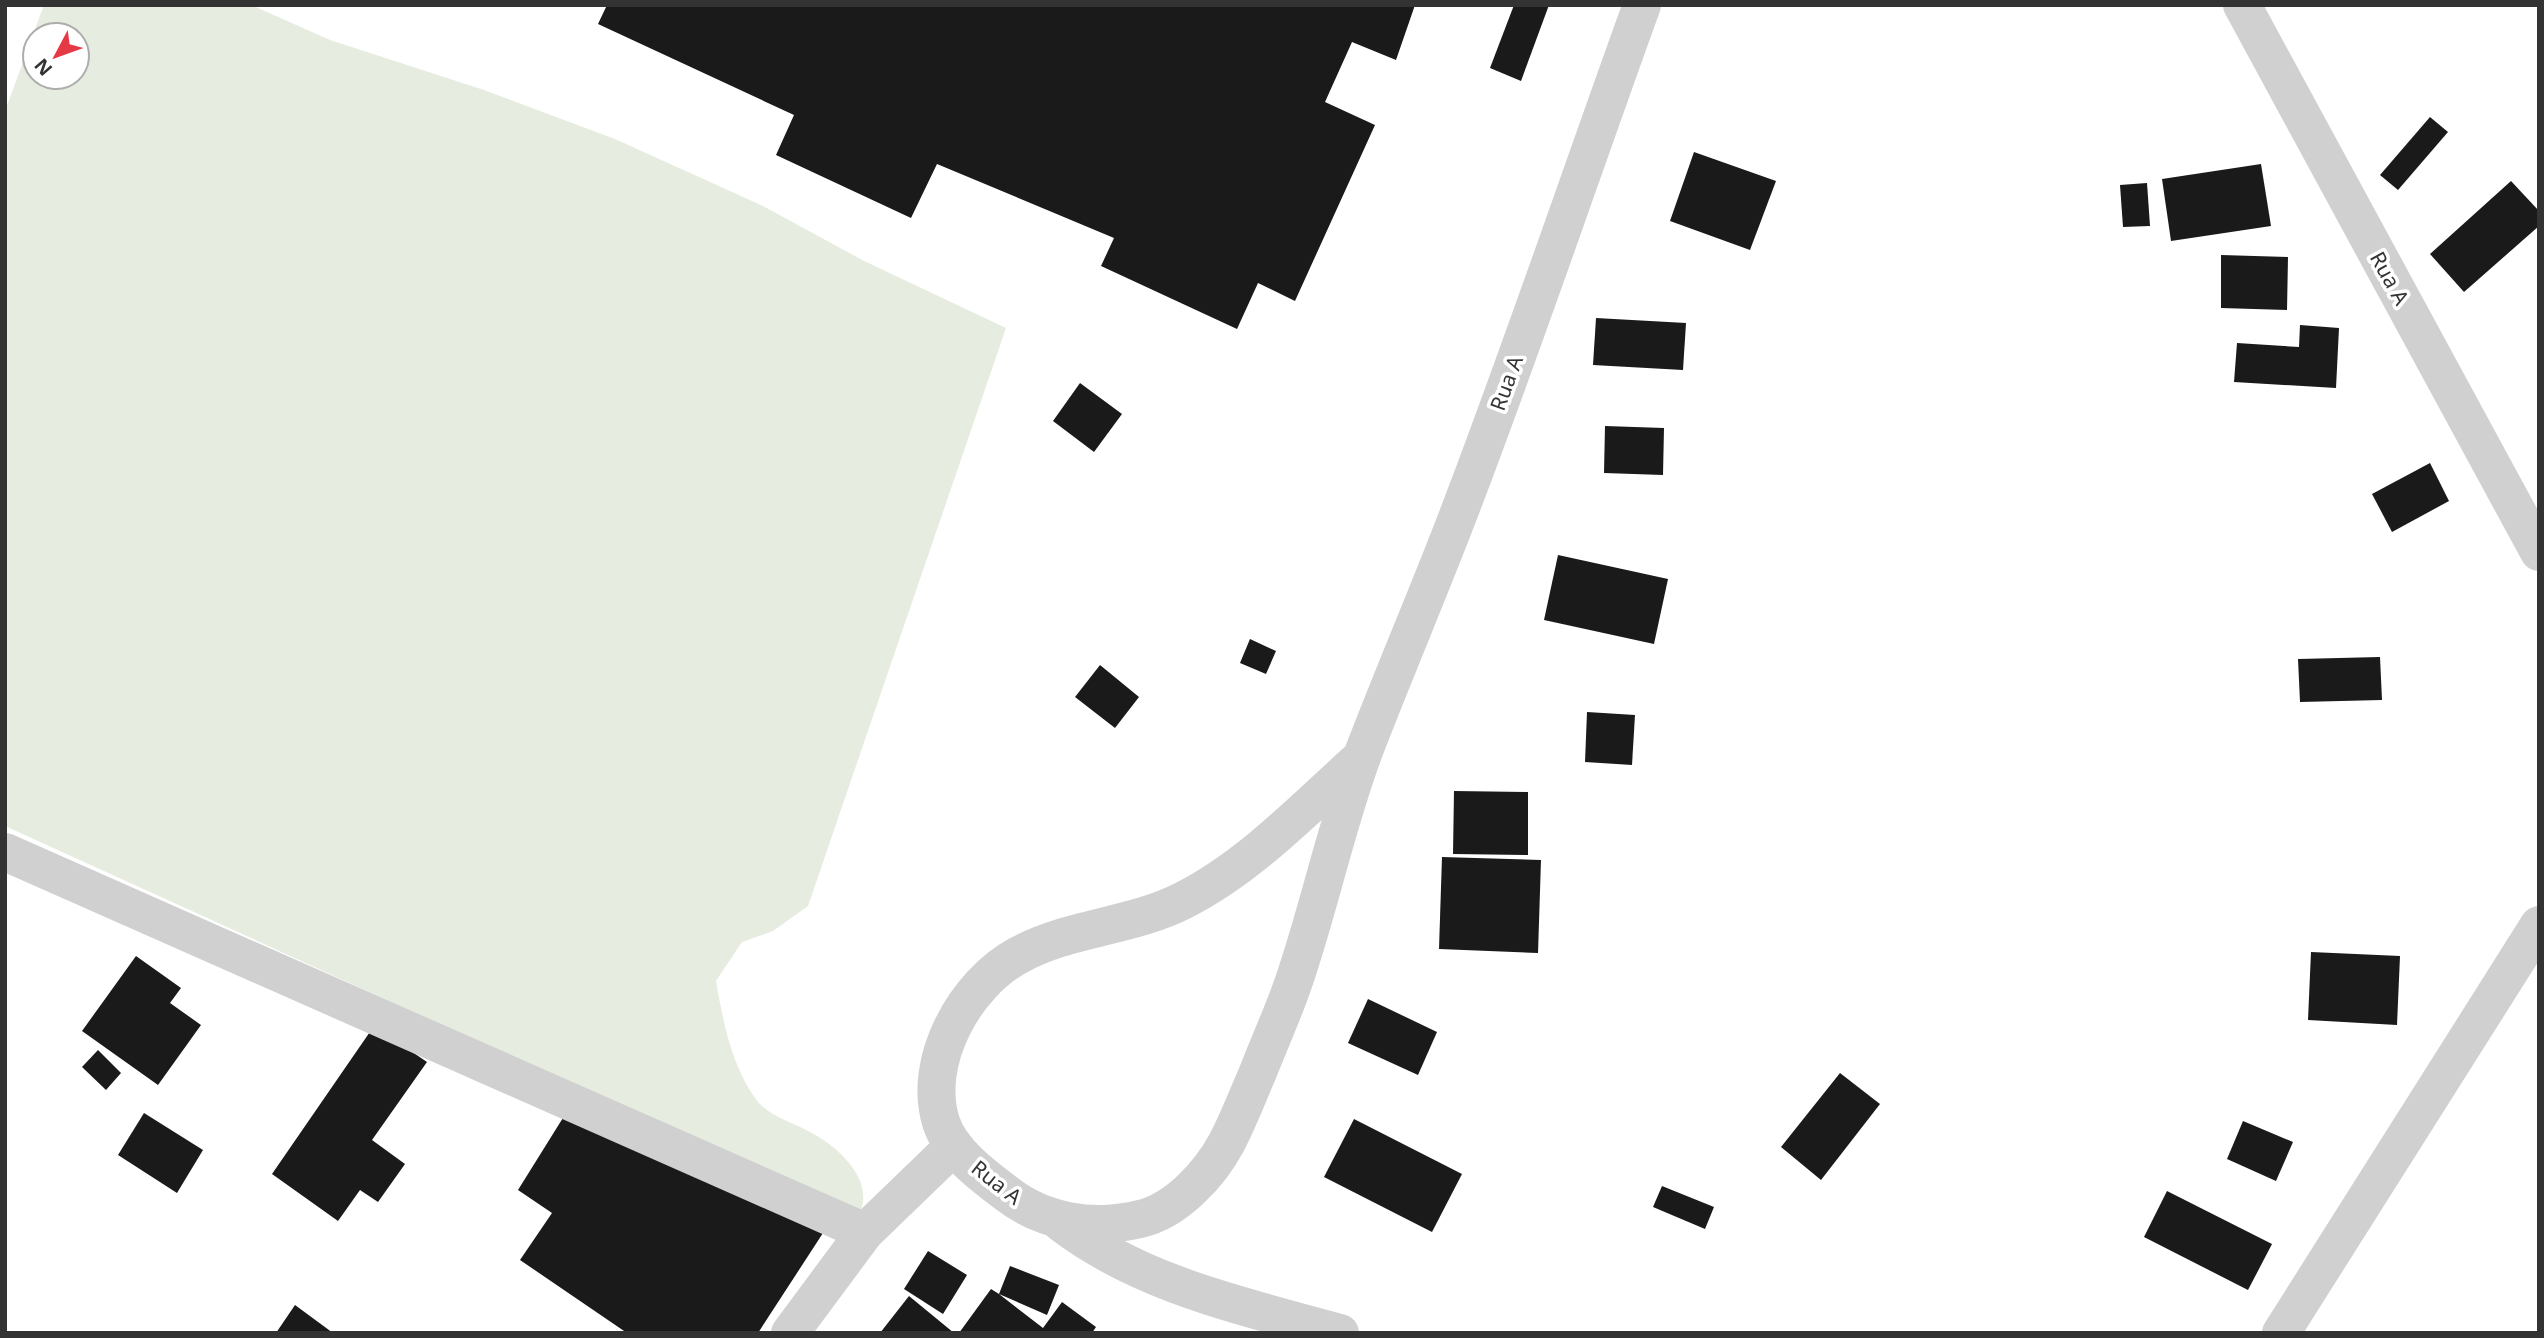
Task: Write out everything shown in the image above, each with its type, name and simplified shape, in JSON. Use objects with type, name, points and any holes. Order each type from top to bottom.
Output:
[{"type":"street","name":"Rua A","points":[[1362,757],[1250,856],[1203,889],[1162,911],[1055,941],[1018,956],[980,987],[955,1023],[942,1054],[937,1077],[941,1123],[953,1147],[1010,1197],[1056,1219],[1086,1225],[1115,1225],[1149,1217],[1171,1205],[1204,1175],[1224,1148],[1293,984],[1362,757],[1458,515],[1642,5]]},
{"type":"street","name":"Rua A","points":[[2242,5],[2539,552]]},
{"type":"street","points":[[5,852],[865,1232]]},
{"type":"street","points":[[2281,1333],[2539,925]]},
{"type":"street","points":[[790,1333],[865,1232],[953,1147]]},
{"type":"street","points":[[1056,1219],[1109,1256],[1154,1276],[1211,1297],[1340,1333]]},
{"type":"shaded area","points":[[44,5],[251,5],[330,40],[484,90],[615,139],[763,206],[864,261],[1006,328],[808,906],[773,931],[742,942],[716,981],[729,1042],[747,1085],[766,1110],[821,1138],[852,1166],[863,1190],[859,1215],[5,826],[5,111],[21,68],[21,91],[91,91],[91,21],[38,21]]},
{"type":"building","points":[[607,5],[1415,5],[1396,60],[1352,42],[1325,102],[1375,125],[1295,301],[1258,283],[1237,329],[1101,266],[1114,238],[937,164],[911,218],[776,155],[794,115],[598,24]]},
{"type":"building","points":[[1514,5],[1549,5],[1521,81],[1490,68]]},
{"type":"building","points":[[2430,117],[2448,132],[2398,190],[2380,175]]},
{"type":"building","points":[[1694,152],[1776,181],[1750,250],[1670,221]]},
{"type":"building","points":[[2261,164],[2271,226],[2171,241],[2162,179]]},
{"type":"building","points":[[2511,181],[2539,211],[2539,226],[2464,292],[2430,254]]},
{"type":"building","points":[[2147,183],[2150,226],[2123,227],[2120,185]]},
{"type":"building","points":[[2221,255],[2288,257],[2287,310],[2221,308]]},
{"type":"building","points":[[1596,318],[1686,323],[1683,370],[1593,365]]},
{"type":"building","points":[[2300,325],[2339,328],[2336,388],[2234,382],[2237,343],[2299,347]]},
{"type":"building","points":[[1080,383],[1122,414],[1094,452],[1053,421]]},
{"type":"building","points":[[1605,426],[1664,428],[1663,475],[1604,473]]},
{"type":"building","points":[[2430,463],[2449,501],[2392,532],[2372,494]]},
{"type":"building","points":[[1558,555],[1668,579],[1654,644],[1544,620]]},
{"type":"building","points":[[1250,639],[1276,651],[1266,674],[1240,663]]},
{"type":"building","points":[[2380,657],[2382,700],[2300,702],[2298,659]]},
{"type":"building","points":[[1100,665],[1139,697],[1115,728],[1075,697]]},
{"type":"building","points":[[1587,712],[1635,715],[1632,765],[1585,762]]},
{"type":"building","points":[[1454,791],[1528,792],[1528,855],[1453,854]]},
{"type":"building","points":[[1442,857],[1541,860],[1538,953],[1439,949]]},
{"type":"building","points":[[2311,952],[2400,956],[2397,1025],[2308,1020]]},
{"type":"building","points":[[136,956],[181,988],[170,1003],[201,1025],[158,1085],[82,1031]]},
{"type":"building","points":[[1368,999],[1437,1032],[1418,1075],[1348,1043]]},
{"type":"building","points":[[374,1026],[427,1062],[372,1140],[405,1164],[378,1202],[360,1190],[338,1221],[272,1174]]},
{"type":"building","points":[[98,1050],[121,1073],[106,1090],[82,1067]]},
{"type":"building","points":[[1840,1073],[1880,1104],[1821,1180],[1781,1147]]},
{"type":"building","points":[[144,1113],[203,1150],[177,1193],[118,1155]]},
{"type":"building","points":[[566,1113],[823,1233],[758,1333],[627,1333],[520,1260],[552,1213],[518,1190]]},
{"type":"building","points":[[1354,1119],[1462,1174],[1432,1232],[1324,1177]]},
{"type":"building","points":[[2243,1121],[2293,1142],[2276,1181],[2227,1159]]},
{"type":"building","points":[[1662,1186],[1714,1207],[1705,1229],[1653,1207]]},
{"type":"building","points":[[2167,1191],[2272,1244],[2248,1290],[2144,1237]]},
{"type":"building","points":[[928,1251],[967,1275],[943,1314],[904,1289]]},
{"type":"building","points":[[1010,1266],[1059,1285],[1047,1315],[999,1294]]},
{"type":"building","points":[[991,1289],[1043,1328],[1062,1302],[1096,1327],[1092,1333],[959,1333]]},
{"type":"building","points":[[909,1296],[954,1333],[880,1333]]},
{"type":"building","points":[[295,1305],[333,1333],[276,1333]]}]
